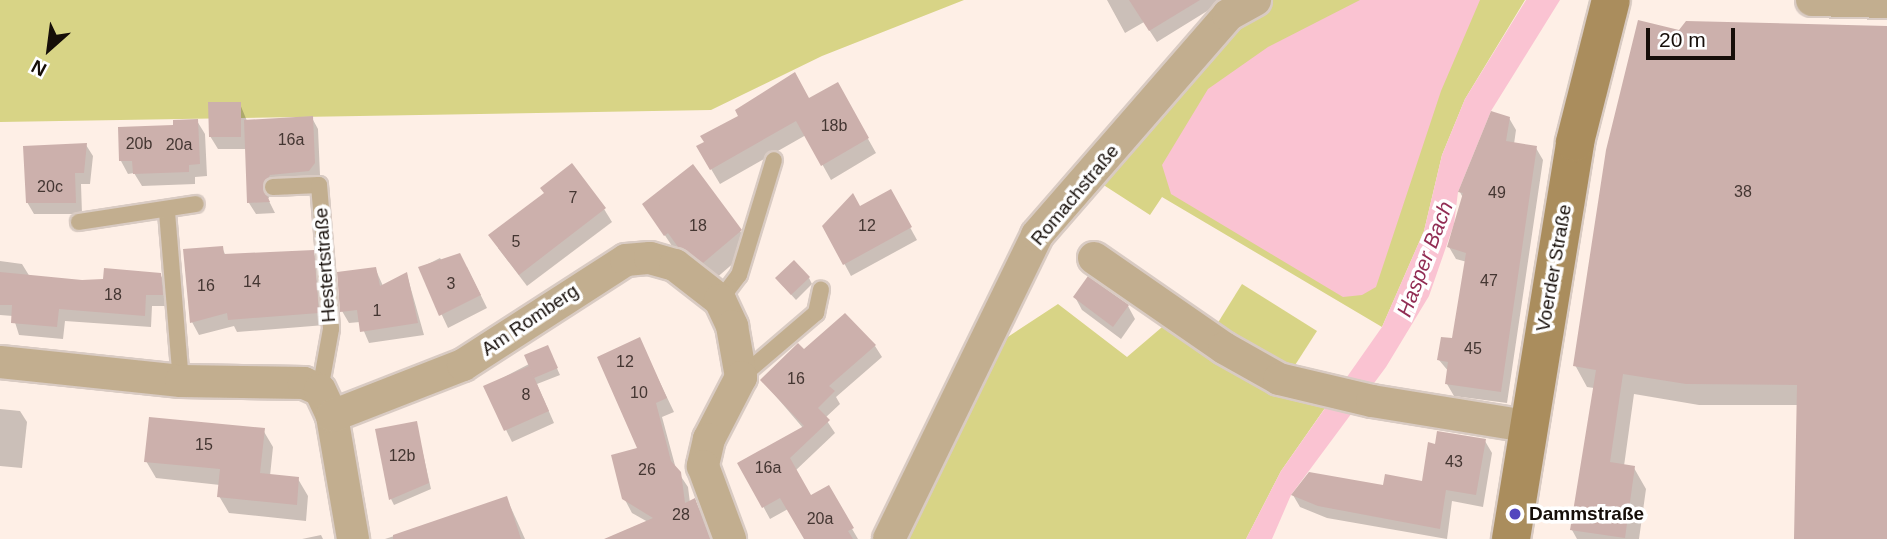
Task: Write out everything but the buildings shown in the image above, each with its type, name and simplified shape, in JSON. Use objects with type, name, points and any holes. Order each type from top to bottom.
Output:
[{"type":"main road","name":"Voerder Straße","points":[[1511,539],[1526,426],[1575,142],[1611,0]]},
{"type":"street","name":"Romachstraße","points":[[889,539],[1037,235],[1228,15],[1255,0]]},
{"type":"street","points":[[1812,0],[1887,2]]},
{"type":"street","name":"Am Romberg","points":[[326,403],[463,365],[626,260],[649,258],[675,265],[720,300]]},
{"type":"street","points":[[1094,258],[1268,373],[1372,401],[1526,426]]},
{"type":"street","points":[[720,300],[732,326],[741,377],[709,439],[703,466],[730,539]]},
{"type":"street","points":[[0,362],[181,381],[304,383],[326,403]]},
{"type":"street","name":"Hestertstraße","points":[[326,403],[353,539]]},
{"type":"lane","points":[[720,300],[739,275],[774,160]]},
{"type":"lane","name":"Hestertstraße","points":[[273,187],[318,185],[331,328],[326,403]]},
{"type":"lane","points":[[79,222],[167,212],[196,204]]},
{"type":"lane","points":[[167,212],[181,381]]},
{"type":"lane","points":[[741,377],[816,313],[821,290]]},
{"type":"shaded area","points":[[0,0],[964,0],[822,56],[711,110],[0,122]]},
{"type":"shaded area","points":[[1273,0],[1525,0],[1465,99],[1442,155],[1424,231],[1382,327],[1162,197],[1150,215],[1102,184],[1229,25]]},
{"type":"shaded area","points":[[1242,284],[1317,331],[1288,376],[1214,329]]},
{"type":"shaded area","points":[[1058,304],[1127,357],[1168,322],[1334,395],[1281,471],[1246,539],[899,539],[991,348]]},
{"type":"water","points":[[1360,0],[1480,0],[1441,91],[1376,287],[1362,295],[1343,297],[1171,194],[1162,165],[1208,89],[1268,47]]},
{"type":"water","name":"Hasper Bach","points":[[1526,0],[1560,0],[1491,111],[1458,192],[1454,224],[1429,296],[1386,367],[1291,495],[1272,539],[1246,539],[1281,471],[1382,327],[1424,231],[1442,155],[1465,99]]},
{"type":"place","name":"Dammstraße","points":[[1515,514]]}]
